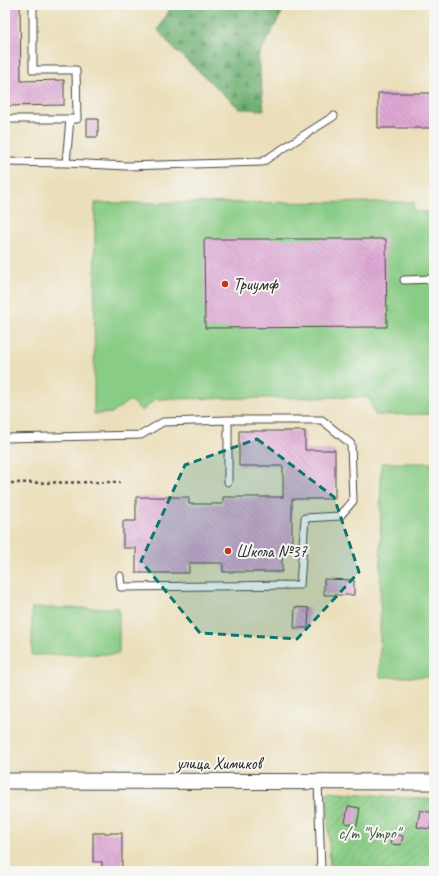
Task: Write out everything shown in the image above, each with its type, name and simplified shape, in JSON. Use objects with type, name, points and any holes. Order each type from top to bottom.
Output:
[{"type":"street","name":"улица Химиков","points":[[5,781],[434,782]]},
{"type":"lane","points":[[5,119],[77,119],[76,70],[33,70],[33,5]]},
{"type":"lane","points":[[5,162],[127,166],[262,162],[334,116]]},
{"type":"lane","points":[[66,163],[70,119]]},
{"type":"lane","points":[[404,280],[434,279]]},
{"type":"lane","points":[[228,420],[228,482]]},
{"type":"lane","points":[[5,438],[141,435],[162,422],[322,420],[351,444],[353,500],[340,516],[304,518],[300,585],[121,586],[120,576]]},
{"type":"lane","points":[[318,781],[321,871]]},
{"type":"path","points":[[5,483],[120,482]]},
{"type":"highlighted area","points":[[257,439],[334,497],[359,572],[297,639],[200,633],[141,561],[185,465]]},
{"type":"green space","points":[[172,5],[286,5],[258,57],[264,110],[240,109],[170,45],[158,30]]},
{"type":"green space","points":[[414,202],[414,212],[434,212],[434,414],[375,415],[369,397],[155,399],[142,411],[130,400],[112,413],[94,414],[95,203]]},
{"type":"green space","points":[[381,463],[434,463],[434,677],[380,677]]},
{"type":"green space","points":[[32,608],[119,608],[119,654],[32,655]]},
{"type":"green space","name":"с/т \"Утро\"","points":[[327,791],[434,800],[434,871],[330,871]]},
{"type":"building","points":[[5,5],[20,5],[21,81],[64,80],[64,105],[5,106]]},
{"type":"building","points":[[378,93],[434,93],[434,128],[378,128]]},
{"type":"building","points":[[87,119],[98,119],[98,137],[87,137]]},
{"type":"building","points":[[204,239],[386,239],[387,327],[205,328]]},
{"type":"building","points":[[239,431],[305,431],[305,450],[335,450],[335,499],[292,499],[292,547],[282,547],[282,572],[223,572],[223,563],[189,563],[189,573],[136,573],[136,548],[123,548],[123,521],[136,521],[136,497],[189,497],[189,504],[223,504],[223,497],[283,497],[283,466],[239,466]]},
{"type":"building","points":[[324,579],[354,580],[354,595],[324,595]]},
{"type":"building","points":[[295,607],[309,608],[308,628],[294,628]]},
{"type":"building","points":[[348,806],[360,808],[357,825],[345,823]]},
{"type":"building","points":[[420,810],[433,813],[430,829],[417,827]]},
{"type":"building","points":[[93,833],[122,833],[122,871],[102,871],[102,862],[93,862]]},
{"type":"building","points":[[392,834],[403,836],[401,845],[390,844]]},
{"type":"place","name":"Триумф","points":[[225,284]]},
{"type":"place","name":"Школа №37","points":[[228,551]]}]
